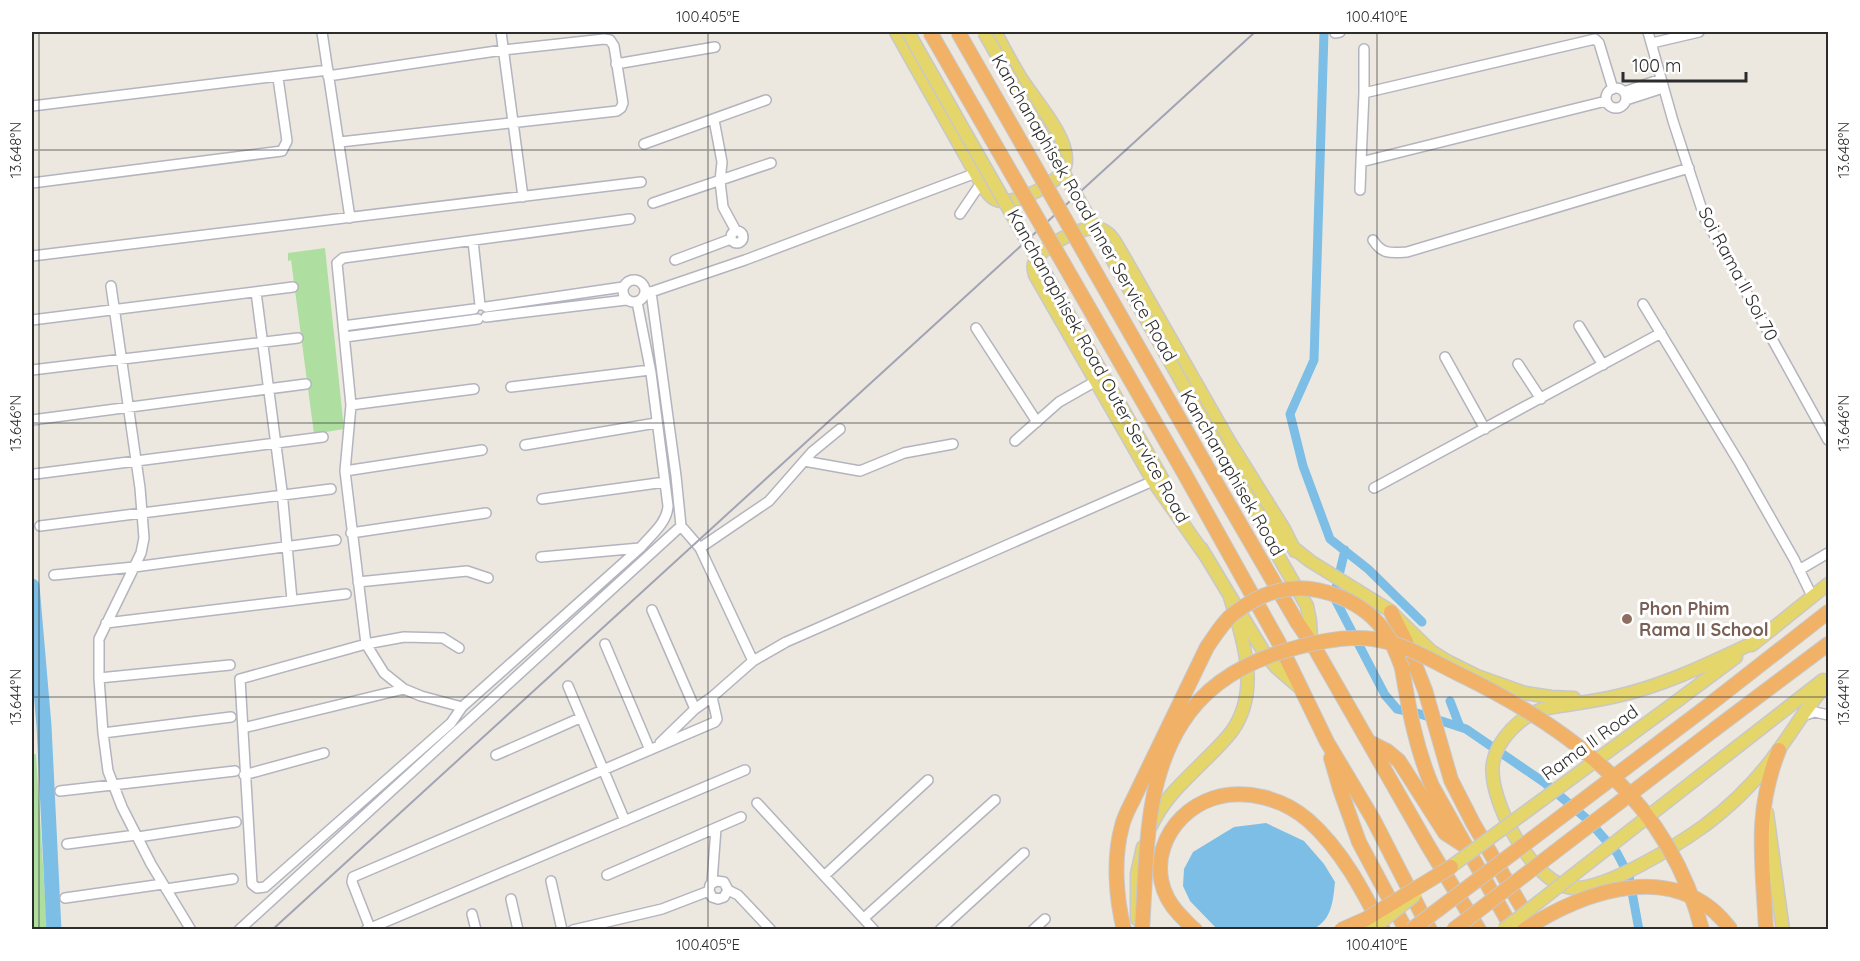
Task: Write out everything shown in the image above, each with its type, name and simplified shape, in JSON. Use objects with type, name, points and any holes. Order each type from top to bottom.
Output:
[{"type":"highway","points":[[930,32],[1183,471],[1279,644],[1327,741],[1373,819],[1430,930]]},
{"type":"highway","name":"Kanchanaphisek Road","points":[[958,32],[1204,462],[1479,930]]},
{"type":"highway","points":[[1124,930],[1117,870],[1122,826],[1207,647],[1232,615],[1260,598],[1276,591],[1308,589],[1337,596],[1356,605],[1387,633],[1402,668],[1410,723],[1421,762],[1432,786],[1513,930]]},
{"type":"highway","points":[[1391,612],[1406,642],[1430,707],[1451,780],[1473,823],[1535,930]]},
{"type":"highway","points":[[1411,930],[1828,612]]},
{"type":"highway","points":[[1140,930],[1155,787],[1170,745],[1189,713],[1216,685],[1249,665],[1299,648],[1327,641],[1355,638],[1372,639],[1397,645],[1480,684],[1533,715],[1600,764],[1632,796],[1663,835],[1687,883],[1702,930]]},
{"type":"highway","points":[[1453,930],[1828,644]]},
{"type":"highway","points":[[1327,741],[1340,789],[1359,842],[1378,928]]},
{"type":"highway","points":[[1370,744],[1387,751],[1399,761],[1445,833],[1466,846]]},
{"type":"highway","points":[[1766,930],[1760,842],[1768,779],[1779,750]]},
{"type":"highway","points":[[1195,930],[1168,902],[1161,889],[1160,855],[1166,839],[1180,818],[1213,798],[1232,794],[1257,795],[1273,800],[1289,807],[1308,820],[1335,848],[1363,893],[1378,928]]},
{"type":"highway","points":[[1359,842],[1406,930]]},
{"type":"highway","points":[[1341,930],[1366,919],[1451,867]]},
{"type":"highway","points":[[1524,930],[1545,915],[1587,897],[1629,887],[1653,886],[1695,897],[1721,915],[1731,930]]},
{"type":"highway","points":[[1492,890],[1517,896]]},
{"type":"highway","points":[[1423,916],[1435,930]]},
{"type":"main road","points":[[896,32],[978,178],[991,196],[1000,201],[1014,201],[1040,191],[1064,170],[1065,148],[995,32]]},
{"type":"main road","name":"Kanchanaphisek Road Outer Service Road","points":[[908,32],[1158,480],[1265,654],[1277,668],[1302,689]]},
{"type":"main road","name":"Kanchanaphisek Road Inner Service Road","points":[[984,32],[1262,520],[1277,554],[1307,606],[1311,641]]},
{"type":"main road","points":[[1158,480],[1096,381],[1035,275],[1033,267],[1035,260],[1056,243],[1089,228],[1102,229],[1109,234],[1124,257],[1229,441],[1295,550]]},
{"type":"main road","points":[[1262,520],[1310,561],[1391,612],[1431,651],[1477,676],[1525,693],[1551,697],[1618,696]]},
{"type":"main road","name":"Rama II Road","points":[[1378,928],[1451,867],[1757,641],[1828,584]]},
{"type":"main road","points":[[1140,930],[1137,874],[1146,835],[1158,811],[1173,790],[1222,743],[1233,729],[1241,712],[1246,692],[1247,662],[1230,597]]},
{"type":"main road","points":[[1757,641],[1708,664],[1618,696],[1536,711],[1517,724],[1504,738],[1493,762],[1494,787],[1504,815],[1522,848],[1536,866],[1557,884],[1572,888],[1587,887],[1619,875],[1686,838],[1706,825],[1754,780],[1828,683]]},
{"type":"main road","points":[[1503,930],[1828,676]]},
{"type":"main road","points":[[1765,797],[1783,930]]},
{"type":"street","points":[[322,32],[350,218]]},
{"type":"street","points":[[501,32],[523,197]]},
{"type":"street","name":"Soi Rama II Soi 70","points":[[1648,32],[1704,216],[1828,440]]},
{"type":"street","points":[[1652,43],[1699,32]]},
{"type":"street","points":[[32,106],[604,39],[610,40],[614,46],[622,103],[621,108],[617,111],[340,142]]},
{"type":"street","points":[[1364,93],[1595,39],[1599,43],[1613,89]]},
{"type":"street","points":[[616,64],[715,47]]},
{"type":"street","points":[[1360,190],[1364,49]]},
{"type":"street","points":[[32,183],[282,151],[287,141],[278,78]]},
{"type":"street","points":[[1625,96],[1662,84]]},
{"type":"street","points":[[1613,89],[1619,89],[1625,96],[1623,105],[1615,108],[1609,106],[1606,100],[1608,92],[1613,89]]},
{"type":"street","points":[[644,144],[766,100]]},
{"type":"street","points":[[1361,162],[1606,100]]},
{"type":"street","points":[[714,120],[722,162],[720,181],[725,214],[745,260]]},
{"type":"street","points":[[653,202],[771,163]]},
{"type":"street","points":[[1373,240],[1377,247],[1388,253],[1407,252],[1689,168]]},
{"type":"street","points":[[960,214],[978,178]]},
{"type":"street","points":[[637,302],[648,291],[745,260],[978,178]]},
{"type":"street","points":[[32,256],[641,182]]},
{"type":"street","points":[[462,707],[404,689],[384,673],[366,644],[345,471],[351,405],[337,263],[339,260],[630,219]]},
{"type":"street","points":[[675,260],[735,238]]},
{"type":"street","points":[[472,241],[481,311]]},
{"type":"street","points":[[345,337],[623,287],[630,280],[640,282],[648,291],[676,476],[681,526],[700,548],[753,661]]},
{"type":"street","points":[[111,286],[116,310],[144,538],[141,553],[99,639],[103,733],[108,771],[113,784],[137,836],[191,929]]},
{"type":"street","points":[[32,320],[293,287]]},
{"type":"street","points":[[623,287],[622,292],[626,300]]},
{"type":"street","points":[[256,292],[282,494],[292,600]]},
{"type":"street","points":[[344,326],[481,311],[626,300],[637,302]]},
{"type":"street","points":[[459,648],[443,638],[404,637],[366,644],[240,679],[243,728],[239,773],[252,884],[257,888],[265,887],[451,723],[462,707],[640,548],[662,524],[668,506],[650,370],[637,302]]},
{"type":"street","points":[[1643,304],[1740,464],[1812,596]]},
{"type":"street","points":[[1579,326],[1603,365]]},
{"type":"street","points":[[976,328],[1037,422]]},
{"type":"street","points":[[1374,488],[1661,333]]},
{"type":"street","points":[[32,370],[298,338]]},
{"type":"street","points":[[1445,357],[1485,429]]},
{"type":"street","points":[[1518,364],[1541,399]]},
{"type":"street","points":[[511,387],[650,370]]},
{"type":"street","points":[[1015,441],[1059,402],[1096,381]]},
{"type":"street","points":[[32,420],[306,384]]},
{"type":"street","points":[[351,405],[474,389]]},
{"type":"street","points":[[525,445],[656,423]]},
{"type":"street","points":[[700,548],[769,501],[819,445],[840,429]]},
{"type":"street","points":[[35,474],[136,463],[323,437]]},
{"type":"street","points":[[804,461],[860,471],[904,453],[953,444]]},
{"type":"street","points":[[345,471],[482,450]]},
{"type":"street","points":[[653,748],[695,709],[753,661],[786,642],[1158,480]]},
{"type":"street","points":[[542,499],[665,482]]},
{"type":"street","points":[[40,526],[331,489]]},
{"type":"street","points":[[351,533],[486,513]]},
{"type":"street","points":[[239,930],[681,526]]},
{"type":"street","points":[[54,575],[288,548],[336,540]]},
{"type":"street","points":[[540,557],[640,548]]},
{"type":"street","points":[[1799,570],[1828,553]]},
{"type":"street","points":[[358,582],[467,572],[488,578]]},
{"type":"street","points":[[106,623],[346,594]]},
{"type":"street","points":[[652,610],[695,709]]},
{"type":"street","points":[[605,644],[653,748]]},
{"type":"street","points":[[99,678],[230,665]]},
{"type":"street","points":[[568,686],[625,821]]},
{"type":"street","points":[[243,728],[404,689]]},
{"type":"street","points":[[712,697],[717,719],[715,722],[352,877],[368,929],[745,770]]},
{"type":"street","points":[[1800,718],[1815,712],[1828,715]]},
{"type":"street","points":[[103,733],[231,717]]},
{"type":"street","points":[[496,755],[580,718]]},
{"type":"street","points":[[60,791],[239,773],[324,753]]},
{"type":"street","points":[[824,876],[928,780]]},
{"type":"street","points":[[864,918],[995,800]]},
{"type":"street","points":[[757,804],[874,930]]},
{"type":"street","points":[[607,875],[741,817]]},
{"type":"street","points":[[67,844],[236,822]]},
{"type":"street","points":[[716,828],[712,897],[718,899],[724,897],[728,890]]},
{"type":"street","points":[[940,930],[1024,853]]},
{"type":"street","points":[[65,898],[233,879]]},
{"type":"street","points":[[551,881],[562,930]]},
{"type":"street","points":[[573,930],[604,926],[670,907],[720,881],[727,886],[728,890],[738,895],[771,930]]},
{"type":"street","points":[[512,898],[518,930]]},
{"type":"street","points":[[472,914],[476,930]]},
{"type":"street","points":[[1034,930],[1045,919]]},
{"type":"green space","points":[[325,248],[344,429],[314,434],[291,260],[288,261],[288,253]]},
{"type":"green space","points":[[36,754],[47,929],[32,929],[32,755]]},
{"type":"water","points":[[1266,823],[1304,841],[1324,864],[1335,882],[1328,915],[1313,929],[1217,929],[1190,901],[1183,886],[1184,869],[1193,852],[1234,827]]},
{"type":"waterway","points":[[1324,32],[1314,360],[1290,414],[1303,466],[1330,539],[1368,569],[1422,622]]},
{"type":"waterway","points":[[1345,550],[1336,588],[1336,601],[1385,695],[1397,709],[1466,729],[1545,783],[1588,820],[1617,853],[1629,876],[1639,930]]},
{"type":"waterway","points":[[32,586],[44,726],[54,930]]},
{"type":"waterway","points":[[1450,701],[1460,727]]},
{"type":"railway","points":[[272,930],[1255,32]]},
{"type":"place","name":"Phon Phim Rama II School","points":[[1627,619]]}]
